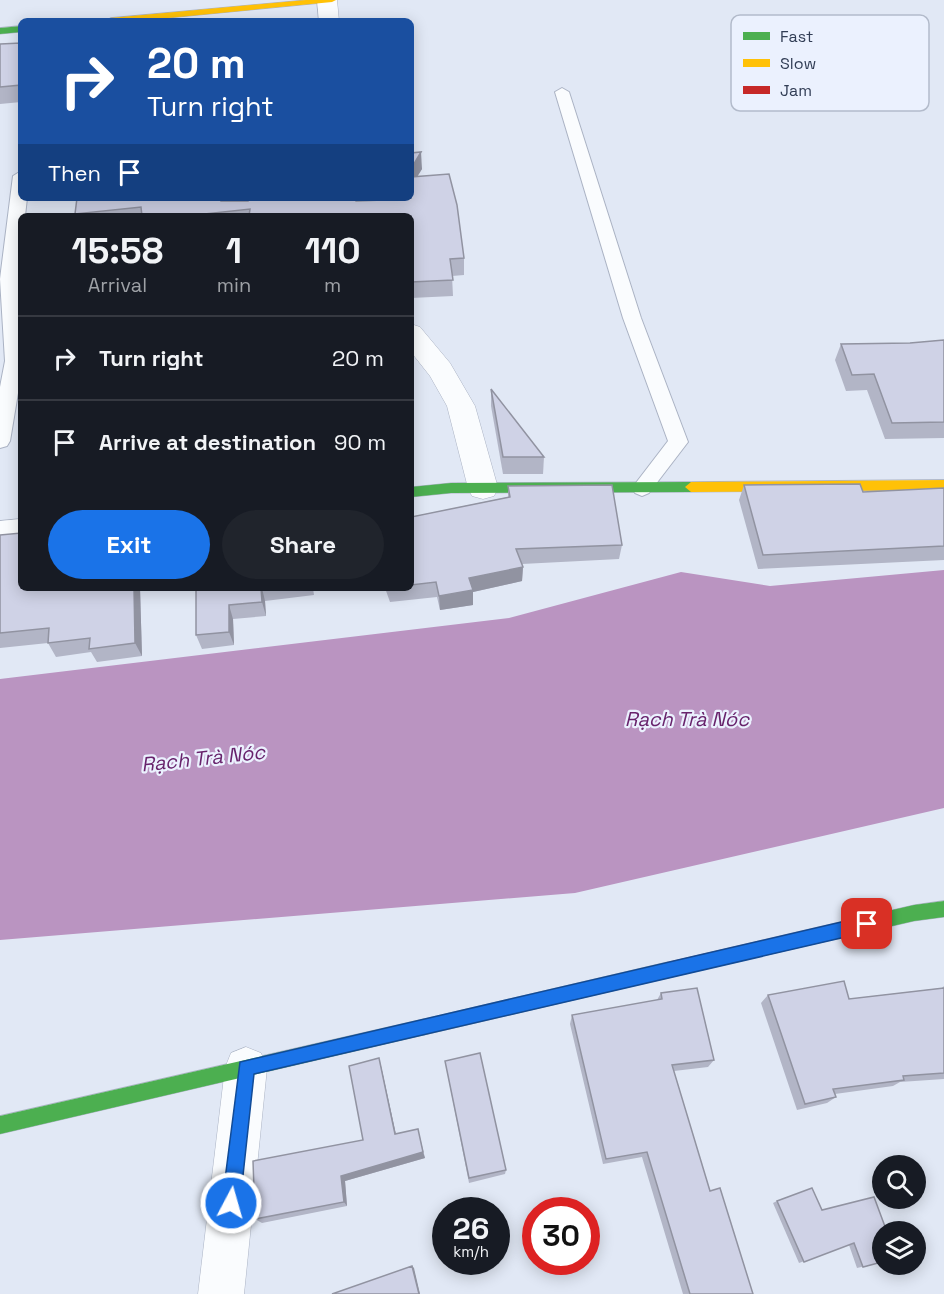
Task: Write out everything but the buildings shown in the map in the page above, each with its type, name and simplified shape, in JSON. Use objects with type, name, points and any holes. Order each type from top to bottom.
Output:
[{"type":"street","points":[[327,0],[329,18]]},
{"type":"street","points":[[141,18],[333,0]]},
{"type":"street","points":[[0,31],[18,29]]},
{"type":"street","points":[[414,337],[440,370],[461,406],[483,488]]},
{"type":"street","points":[[414,492],[483,488],[944,485]]},
{"type":"street","points":[[0,533],[18,531]]},
{"type":"street","points":[[0,1125],[867,924],[944,909]]},
{"type":"street","points":[[221,1294],[246,1068]]},
{"type":"lane","points":[[562,92],[632,318],[678,442],[642,488]]},
{"type":"lane","points":[[0,441],[14,361],[9,279],[18,201]]},
{"type":"water","name":"Rạch Trà Nóc","points":[[944,570],[944,808],[575,893],[0,940],[0,679],[509,618],[681,572],[770,586]]},
{"type":"traffic: fast","points":[[0,31],[18,29]]},
{"type":"traffic: fast","points":[[414,492],[451,488],[691,487]]},
{"type":"traffic: fast","points":[[862,925],[914,913],[944,909]]},
{"type":"traffic: fast","points":[[0,1125],[424,1027]]},
{"type":"traffic: slow","points":[[142,18],[332,0]]},
{"type":"traffic: slow","points":[[691,487],[944,485]]},
{"type":"traffic: slow","points":[[424,1027],[668,970]]},
{"type":"traffic: jam","points":[[668,970],[862,925]]},
{"type":"route","points":[[231,1203],[246,1068],[867,924]]}]
